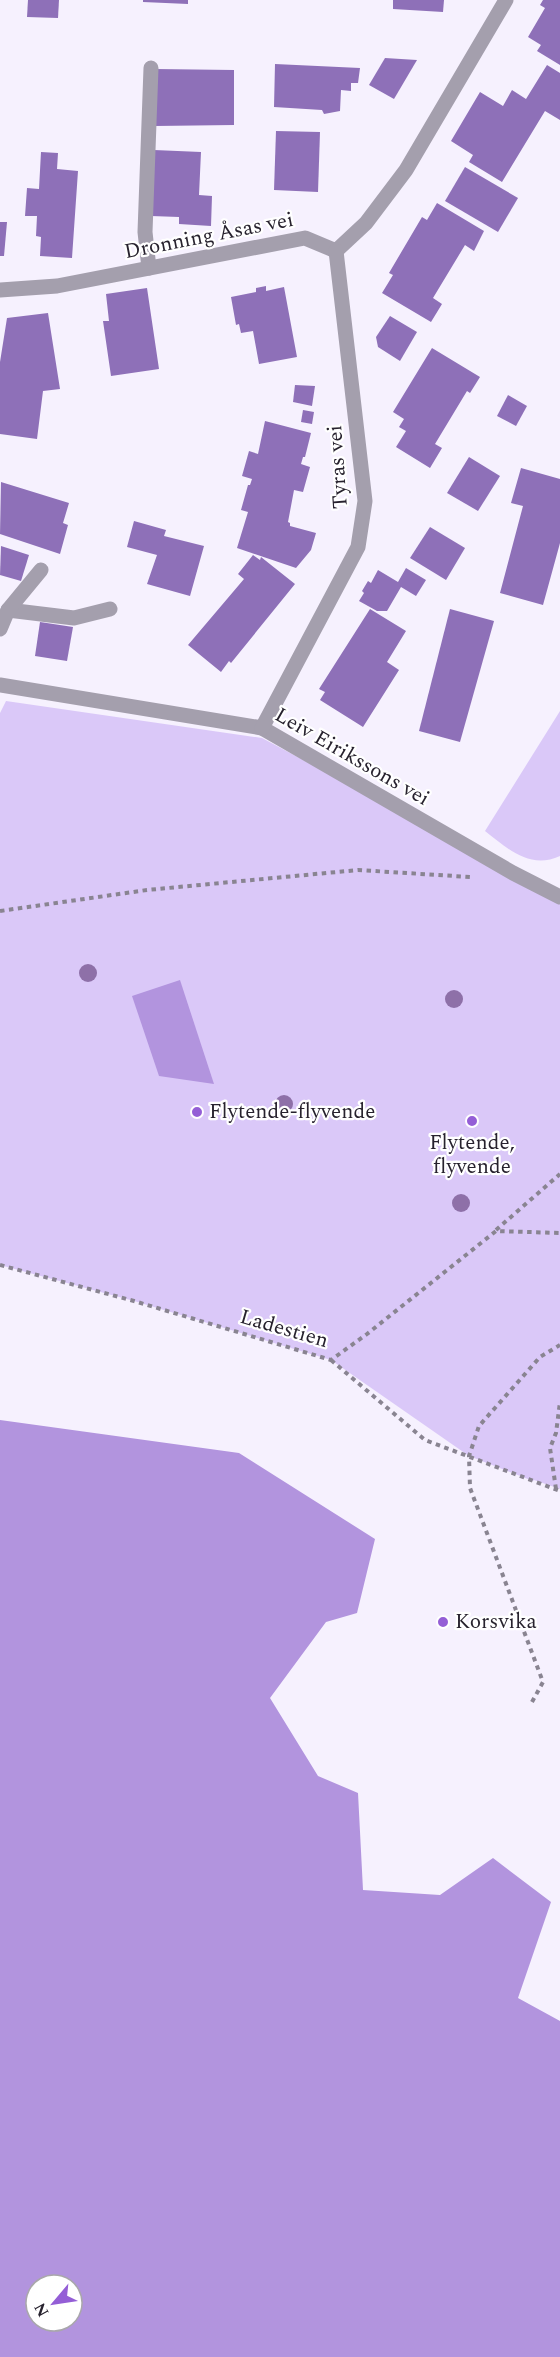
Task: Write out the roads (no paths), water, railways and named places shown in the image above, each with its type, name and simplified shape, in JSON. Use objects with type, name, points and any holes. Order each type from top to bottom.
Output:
[{"type":"street","points":[[336,251],[366,223],[406,170],[506,0]]},
{"type":"street","points":[[149,268],[145,232],[151,68]]},
{"type":"street","name":"Dronning Åsas vei","points":[[0,290],[57,286],[305,238],[336,251]]},
{"type":"street","name":"Tyras vei","points":[[261,728],[358,547],[365,501],[336,251]]},
{"type":"street","points":[[0,629],[8,610],[41,570]]},
{"type":"street","points":[[8,610],[74,618],[110,609]]},
{"type":"street","name":"Leiv Eirikssons vei","points":[[0,685],[261,728],[513,873],[560,897]]},
{"type":"place","name":"Flytende-flyvende","points":[[197,1112]]},
{"type":"place","name":"Flytende, flyvende","points":[[472,1121]]},
{"type":"place","name":"Korsvika","points":[[443,1622]]}]
